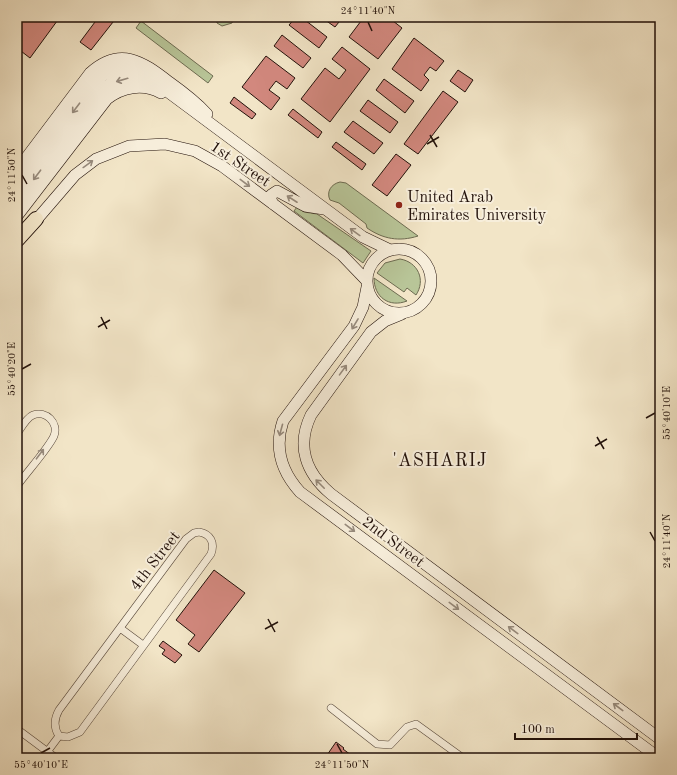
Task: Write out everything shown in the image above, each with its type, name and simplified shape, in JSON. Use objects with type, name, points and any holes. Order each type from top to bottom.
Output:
[{"type":"highway","points":[[17,240],[36,219]]},
{"type":"street","points":[[17,170],[90,73],[102,63],[110,60],[126,58],[141,62],[148,66],[189,96],[213,120]]},
{"type":"street","name":"1st Street","points":[[17,187],[95,83],[105,74],[113,71],[135,69],[148,72],[213,120],[228,137]]},
{"type":"street","name":"1st Street","points":[[17,202],[96,97],[110,84],[120,80],[138,78],[156,83],[363,237],[390,250]]},
{"type":"street","points":[[17,216],[101,106],[114,94],[121,90],[139,87],[157,91],[228,137]]},
{"type":"street","name":"1st Street","points":[[17,247],[36,219],[75,175],[86,166],[106,153],[141,144],[164,144],[195,151],[222,166],[342,255],[367,284]]},
{"type":"street","points":[[273,204],[271,195],[277,191],[300,204],[325,209]]},
{"type":"street","points":[[403,249],[414,253],[423,260],[431,275],[431,287],[424,302],[416,309],[402,314],[388,312],[382,309],[372,300],[367,284],[369,270],[375,260],[390,250],[403,249]]},
{"type":"street","name":"2nd Street","points":[[367,284],[363,307],[354,326],[283,421],[279,433],[278,447],[280,458],[287,476],[300,492],[659,758]]},
{"type":"street","name":"2nd Street","points":[[402,314],[385,321],[371,332],[310,415],[306,425],[304,448],[308,466],[313,477],[331,494],[660,739]]},
{"type":"street","points":[[17,434],[34,415],[45,415],[53,422],[55,426],[53,437],[17,486]]},
{"type":"street","name":"4th Street","points":[[199,532],[208,536],[213,544],[212,554],[143,645],[80,732],[68,737],[59,736],[54,726],[56,715],[120,628],[190,535],[199,532]]},
{"type":"street","points":[[120,628],[143,645]]},
{"type":"street","points":[[331,708],[377,744],[390,745],[407,727],[416,724],[463,758]]},
{"type":"street","points":[[17,729],[56,758]]},
{"type":"street","points":[[47,752],[59,736]]},
{"type":"green space","points":[[216,17],[234,17],[232,23],[222,26],[217,23]]},
{"type":"green space","points":[[141,21],[213,76],[208,83],[136,28]]},
{"type":"green space","points":[[340,182],[346,183],[418,236],[404,239],[391,238],[379,235],[367,228],[366,224],[339,203],[330,200],[330,189],[332,186]]},
{"type":"green space","points":[[297,207],[304,212],[317,214],[371,251],[363,263],[294,211]]},
{"type":"green space","points":[[400,259],[412,264],[418,272],[420,283],[416,295],[407,288],[404,292],[377,273],[385,263]]},
{"type":"green space","points":[[374,278],[407,301],[394,303],[384,299],[377,291]]},
{"type":"building","points":[[17,17],[60,17],[30,58],[17,48]]},
{"type":"building","points":[[104,17],[117,17],[91,50],[80,42],[98,18],[101,20]]},
{"type":"building","points":[[296,17],[301,17],[327,37],[319,48],[289,25]]},
{"type":"building","points":[[321,17],[343,17],[335,27]]},
{"type":"building","points":[[364,17],[388,17],[402,28],[378,59],[349,37]]},
{"type":"building","points":[[282,35],[311,58],[303,68],[274,46]]},
{"type":"building","points":[[414,38],[444,61],[436,71],[430,67],[424,75],[429,80],[421,91],[392,69]]},
{"type":"building","points":[[342,47],[370,69],[330,122],[301,99],[325,68],[339,79],[346,70],[332,59]]},
{"type":"building","points":[[266,56],[295,78],[287,89],[276,81],[269,90],[280,98],[271,110],[242,87]]},
{"type":"building","points":[[458,70],[473,80],[465,92],[450,81]]},
{"type":"building","points":[[384,79],[414,101],[405,113],[376,90]]},
{"type":"building","points":[[443,91],[458,102],[418,154],[404,144]]},
{"type":"building","points":[[234,97],[256,114],[252,119],[230,103]]},
{"type":"building","points":[[368,100],[398,122],[390,133],[360,111]]},
{"type":"building","points":[[293,109],[322,132],[318,138],[288,115]]},
{"type":"building","points":[[353,121],[383,143],[374,154],[344,132]]},
{"type":"building","points":[[336,142],[366,164],[362,170],[332,147]]},
{"type":"building","points":[[396,154],[411,165],[387,196],[372,185]]},
{"type":"building","points":[[214,570],[245,593],[199,652],[188,644],[195,635],[176,620]]},
{"type":"building","points":[[163,641],[182,655],[175,663],[162,654],[165,650],[159,646]]},
{"type":"building","points":[[336,742],[344,748],[343,749],[355,758],[325,758]]},
{"type":"place","name":"United Arab Emirates University","points":[[399,205]]},
{"type":"district","name":"'ASHARIJ","points":[[440,460]]}]
